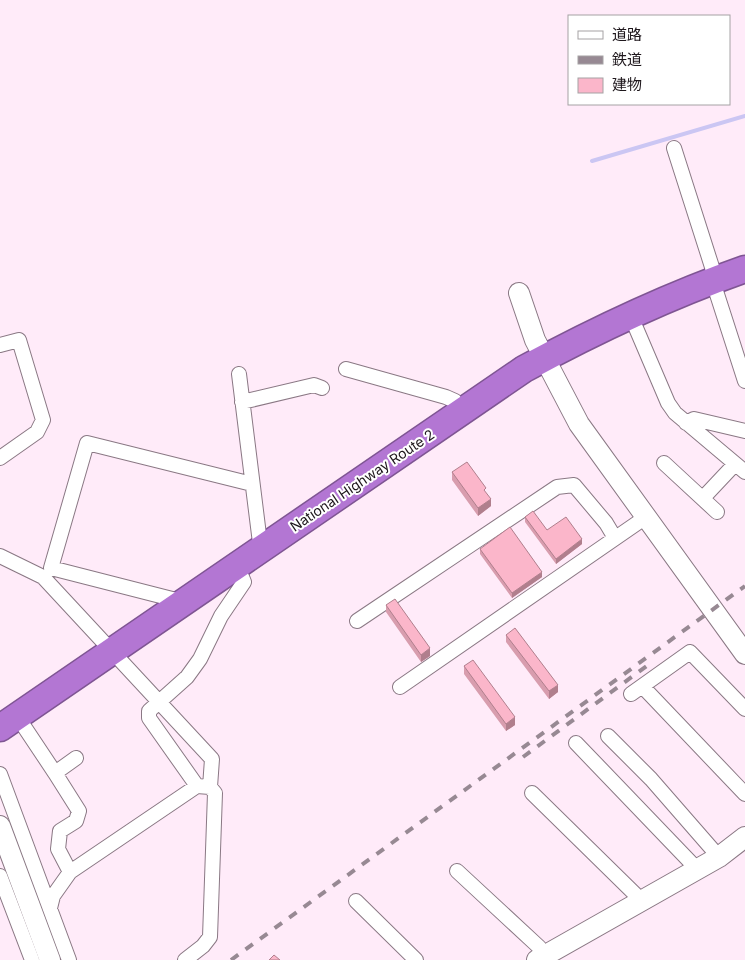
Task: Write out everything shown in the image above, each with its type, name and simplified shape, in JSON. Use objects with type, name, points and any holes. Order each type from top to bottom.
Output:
[{"type":"highway","name":"National Highway Route 2","points":[[9,722],[463,411],[544,358],[630,314],[745,269]]},
{"type":"street","points":[[674,148],[742,365],[745,382]]},
{"type":"street","points":[[519,293],[544,358],[580,424],[745,654]]},
{"type":"street","points":[[630,314],[668,404],[686,423],[740,468],[703,498]]},
{"type":"street","points":[[0,345],[19,340],[43,420],[36,432],[0,458]]},
{"type":"street","points":[[346,369],[446,396],[455,401],[463,411]]},
{"type":"street","points":[[239,374],[260,543],[263,548]]},
{"type":"street","points":[[242,402],[314,385],[322,388]]},
{"type":"street","points":[[686,423],[694,418],[745,431]]},
{"type":"street","points":[[184,602],[51,568],[86,443],[252,484]]},
{"type":"street","points":[[664,463],[718,512]]},
{"type":"street","points":[[357,621],[557,487],[574,485],[606,523],[615,538]]},
{"type":"street","points":[[400,687],[646,516]]},
{"type":"street","points":[[0,556],[43,577],[212,759],[203,786],[70,872],[53,896],[50,908]]},
{"type":"street","points":[[185,960],[203,946],[210,937],[215,793],[203,786],[149,718],[149,711],[187,677],[200,659],[221,616],[244,582],[237,565]]},
{"type":"street","points":[[745,707],[690,652],[637,691],[745,794]]},
{"type":"street","points":[[9,722],[55,774],[79,810],[76,821],[60,831],[58,850],[70,872]]},
{"type":"street","points":[[608,736],[651,779],[719,857]]},
{"type":"street","points":[[576,743],[697,869]]},
{"type":"street","points":[[55,774],[76,758]]},
{"type":"street","points":[[0,774],[69,960]]},
{"type":"street","points":[[532,793],[637,896],[640,903]]},
{"type":"street","points":[[0,826],[50,960]]},
{"type":"street","points":[[457,871],[539,947],[540,958],[640,903],[719,857],[745,839]]},
{"type":"street","points":[[0,876],[32,960]]},
{"type":"street","points":[[356,901],[416,960]]},
{"type":"building","points":[[467,462],[486,488],[484,490],[491,499],[478,508],[452,472]]},
{"type":"building","points":[[533,511],[547,530],[566,517],[582,539],[556,559],[525,517]]},
{"type":"building","points":[[510,527],[542,572],[512,593],[480,549]]},
{"type":"building","points":[[395,599],[430,648],[421,655],[386,605]]},
{"type":"building","points":[[515,628],[558,685],[549,691],[506,635]]},
{"type":"building","points":[[473,660],[515,717],[506,724],[464,666]]},
{"type":"building","points":[[274,955],[280,960],[269,960]]},
{"type":"waterway","points":[[592,161],[745,116]]},
{"type":"railway","points":[[231,960],[745,586]]},
{"type":"railway","points":[[523,757],[652,662]]}]
